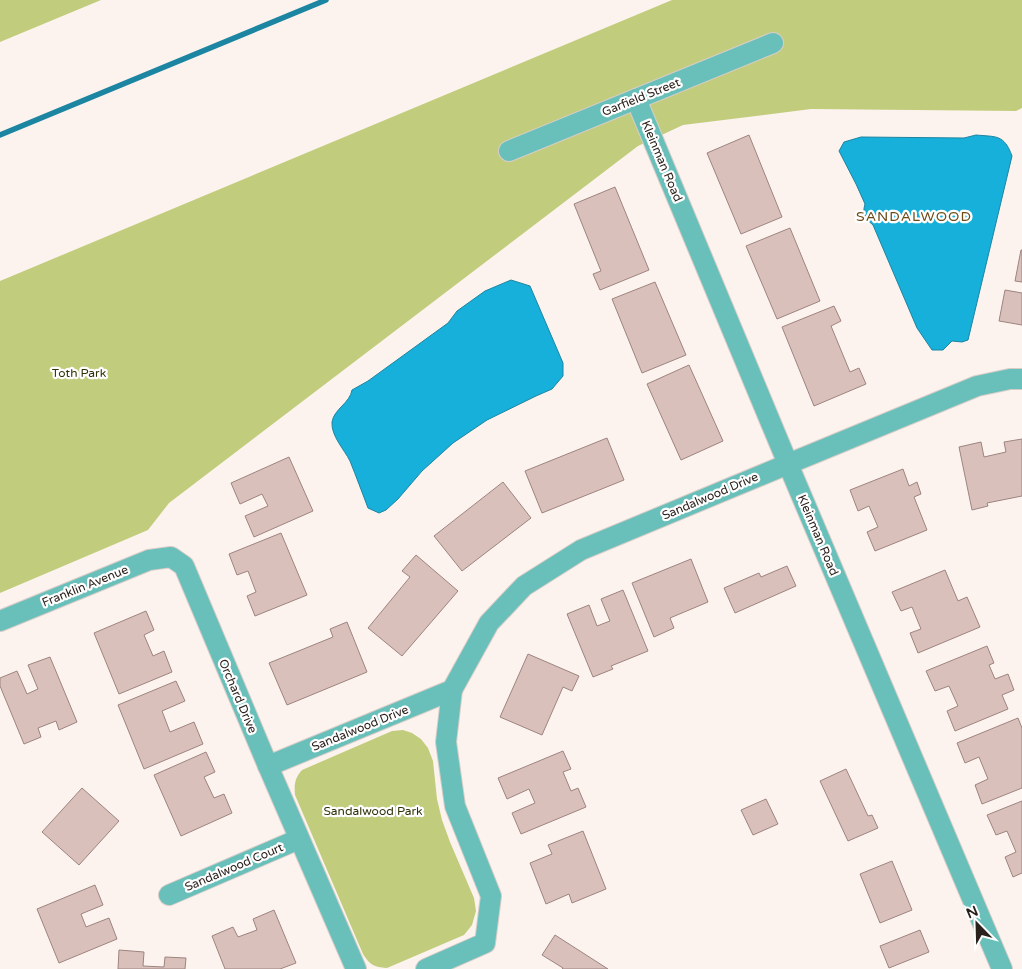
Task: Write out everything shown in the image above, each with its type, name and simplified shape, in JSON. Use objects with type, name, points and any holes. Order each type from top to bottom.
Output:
[{"type":"street","name":"Garfield Street","points":[[509,151],[773,43]]},
{"type":"street","name":"Kleinman Road","points":[[636,99],[1002,969]]},
{"type":"street","name":"Sandalwood Drive","points":[[426,969],[485,943],[491,896],[455,806],[446,742],[452,690],[490,624],[524,586],[581,550],[977,386],[1010,379],[1022,379]]},
{"type":"street","name":"Franklin Avenue","points":[[0,621],[149,560],[172,557]]},
{"type":"street","name":"Orchard Drive","points":[[172,557],[184,566],[299,839]]},
{"type":"street","name":"Sandalwood Drive","points":[[268,766],[452,690]]},
{"type":"street","name":"Sandalwood Court","points":[[169,895],[299,839]]},
{"type":"street","points":[[299,839],[356,969]]},
{"type":"green space","points":[[0,0],[101,0],[0,42]]},
{"type":"green space","name":"Toth Park","points":[[672,0],[1022,0],[1022,108],[1016,111],[811,109],[683,125],[638,146],[169,503],[148,530],[0,593],[0,281]]},
{"type":"green space","name":"Sandalwood Park","points":[[403,730],[421,739],[428,748],[433,761],[437,799],[442,820],[474,898],[476,911],[472,925],[464,935],[387,968],[373,965],[363,954],[295,795],[295,788],[296,779],[302,770],[392,731]]},
{"type":"water","points":[[976,135],[999,138],[1006,144],[1012,156],[968,340],[962,342],[952,341],[943,350],[932,350],[917,328],[873,225],[865,216],[865,204],[839,151],[844,142],[861,137],[964,138]]},
{"type":"water","points":[[511,280],[530,286],[563,363],[563,376],[552,389],[487,420],[453,443],[422,471],[386,510],[379,513],[368,508],[350,461],[338,442],[332,427],[333,417],[351,395],[352,390],[368,381],[448,323],[457,311],[485,291]]},
{"type":"building","points":[[749,135],[782,217],[741,234],[707,153]]},
{"type":"building","points":[[615,187],[649,270],[600,290],[593,274],[601,271],[574,204]]},
{"type":"building","points":[[790,228],[820,301],[777,319],[746,246]]},
{"type":"building","points":[[1022,250],[1022,282],[1015,281]]},
{"type":"building","points":[[655,282],[686,355],[642,373],[612,299]]},
{"type":"building","points":[[1005,290],[1022,293],[1022,325],[999,321]]},
{"type":"building","points":[[834,306],[841,321],[831,326],[850,372],[859,368],[866,384],[814,406],[782,327]]},
{"type":"building","points":[[689,365],[723,441],[681,460],[647,384]]},
{"type":"building","points":[[607,438],[624,480],[542,513],[525,471]]},
{"type":"building","points":[[1022,439],[1022,496],[987,503],[988,506],[972,510],[959,447],[981,442],[984,457],[1006,452],[1004,442]]},
{"type":"building","points":[[289,457],[313,511],[254,537],[245,516],[268,506],[262,494],[240,504],[231,483]]},
{"type":"building","points":[[903,469],[909,486],[917,482],[921,494],[914,497],[927,530],[875,551],[867,532],[878,527],[869,506],[858,511],[850,490]]},
{"type":"building","points":[[503,482],[531,518],[462,571],[434,536]]},
{"type":"building","points":[[281,533],[307,595],[255,616],[247,596],[256,592],[248,571],[237,575],[229,554]]},
{"type":"building","points":[[416,555],[458,591],[402,656],[368,628],[410,577],[402,571]]},
{"type":"building","points":[[691,559],[708,602],[670,618],[674,628],[654,637],[632,583]]},
{"type":"building","points":[[787,566],[796,586],[735,613],[724,588],[759,573],[761,577]]},
{"type":"building","points":[[945,570],[958,601],[967,597],[980,627],[918,653],[910,633],[921,629],[912,607],[901,611],[892,592]]},
{"type":"building","points":[[623,590],[648,651],[611,666],[613,669],[593,677],[567,614],[589,605],[597,626],[610,621],[601,599]]},
{"type":"building","points":[[146,611],[154,630],[144,635],[153,656],[164,651],[172,672],[119,694],[94,633]]},
{"type":"building","points":[[347,622],[367,672],[287,705],[269,663],[333,637],[330,629]]},
{"type":"building","points":[[987,646],[994,663],[989,665],[995,679],[1008,674],[1014,690],[1002,695],[1008,709],[955,731],[947,711],[958,706],[949,686],[935,691],[926,671]]},
{"type":"building","points":[[528,654],[579,676],[572,691],[563,687],[542,735],[500,717]]},
{"type":"building","points":[[50,657],[77,722],[59,730],[56,721],[38,728],[41,737],[24,744],[0,686],[0,678],[17,671],[27,694],[38,689],[28,665]]},
{"type":"building","points":[[176,681],[185,701],[162,711],[170,732],[194,722],[203,744],[144,769],[118,705]]},
{"type":"building","points":[[1018,718],[1022,728],[1022,788],[982,804],[975,785],[988,779],[979,757],[965,763],[957,743]]},
{"type":"building","points":[[563,751],[571,769],[563,772],[571,791],[578,788],[586,807],[521,834],[512,813],[535,803],[529,789],[507,799],[498,778]]},
{"type":"building","points":[[206,752],[215,772],[204,777],[214,798],[224,794],[232,813],[181,836],[154,775]]},
{"type":"building","points":[[846,769],[868,816],[872,815],[878,828],[848,841],[820,781]]},
{"type":"building","points":[[82,788],[119,821],[79,865],[42,832]]},
{"type":"building","points":[[766,799],[778,824],[753,835],[741,810]]},
{"type":"building","points":[[1022,801],[1022,873],[1013,877],[1005,857],[1016,852],[1007,831],[996,835],[987,815]]},
{"type":"building","points":[[583,831],[606,889],[572,903],[569,894],[546,904],[530,863],[552,854],[548,845]]},
{"type":"building","points":[[892,861],[912,910],[880,923],[860,874]]},
{"type":"building","points":[[95,885],[103,905],[81,914],[86,927],[109,918],[117,939],[59,963],[37,909]]},
{"type":"building","points":[[274,910],[296,963],[280,969],[225,969],[212,936],[233,927],[238,937],[257,930],[253,919]]},
{"type":"building","points":[[920,930],[929,952],[889,968],[880,946]]},
{"type":"building","points":[[555,935],[608,969],[562,969],[542,955]]},
{"type":"building","points":[[119,950],[144,952],[143,966],[164,967],[165,957],[186,958],[185,969],[118,969]]},
{"type":"waterway","points":[[0,135],[326,0]]},
{"type":"district","name":"SANDALWOOD","points":[[914,216]]}]
